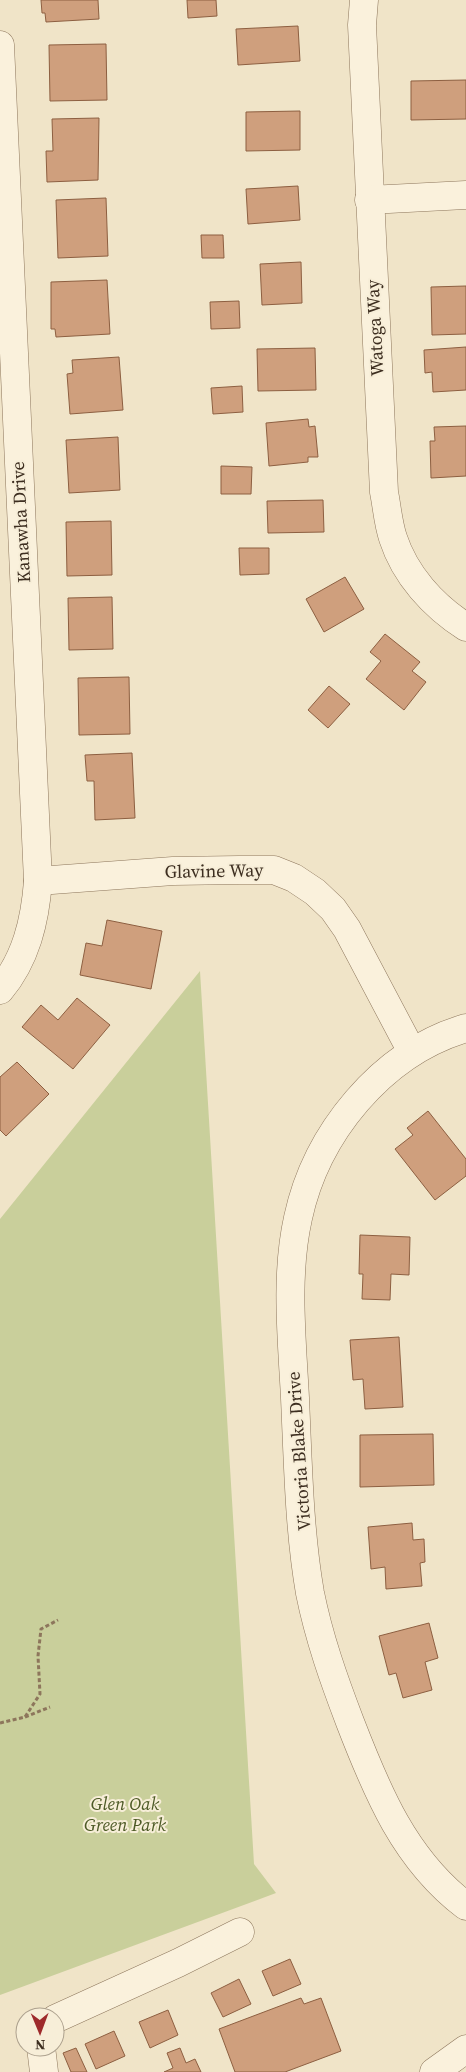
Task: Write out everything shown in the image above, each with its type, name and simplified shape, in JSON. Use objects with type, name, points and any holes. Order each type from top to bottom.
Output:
[{"type":"street","name":"Watoga Way","points":[[364,0],[362,24],[369,200],[384,492],[393,538],[417,582],[432,602],[466,626]]},
{"type":"street","name":"Kanawha Drive","points":[[0,45],[38,881],[36,914],[24,951],[9,980],[0,990]]},
{"type":"street","points":[[369,200],[466,195]]},
{"type":"street","name":"Glavine Way","points":[[38,881],[173,871],[239,870],[274,870],[294,878],[315,892],[333,909],[347,929],[412,1052]]},
{"type":"street","name":"Victoria Blake Drive","points":[[466,1028],[412,1052],[382,1076],[358,1100],[336,1128],[320,1154],[298,1217],[291,1284],[299,1469],[310,1593],[329,1668],[369,1771],[390,1815],[412,1851],[425,1867],[447,1892],[466,1906]]},
{"type":"street","points":[[65,2014],[178,1963],[240,1932]]},
{"type":"street","points":[[434,2072],[466,2049]]},
{"type":"street","points":[[42,2057],[44,2072]]},
{"type":"path","points":[[24,1717],[40,1694],[38,1656],[41,1629],[58,1620]]},
{"type":"path","points":[[0,1723],[24,1717],[50,1706]]},
{"type":"green space","name":"Glen Oak Green Park","points":[[200,971],[254,1864],[276,1893],[0,1995],[0,1219]]},
{"type":"building","points":[[41,0],[98,0],[99,19],[46,22],[45,13],[42,13]]},
{"type":"building","points":[[187,0],[216,0],[217,16],[188,18]]},
{"type":"building","points":[[298,26],[300,61],[238,65],[236,29]]},
{"type":"building","points":[[106,44],[107,100],[50,101],[49,45]]},
{"type":"building","points":[[466,80],[466,119],[411,120],[411,81]]},
{"type":"building","points":[[300,111],[300,150],[246,151],[246,112]]},
{"type":"building","points":[[99,118],[98,180],[47,182],[46,151],[53,151],[52,119]]},
{"type":"building","points":[[298,186],[300,220],[248,224],[246,189]]},
{"type":"building","points":[[106,198],[108,256],[58,258],[56,200]]},
{"type":"building","points":[[201,235],[223,235],[224,258],[202,258]]},
{"type":"building","points":[[301,262],[302,303],[262,305],[260,264]]},
{"type":"building","points":[[107,280],[110,334],[56,337],[55,329],[51,329],[51,282]]},
{"type":"building","points":[[466,286],[466,334],[432,335],[431,287]]},
{"type":"building","points":[[239,301],[240,328],[211,329],[210,302]]},
{"type":"building","points":[[466,347],[466,390],[433,392],[432,372],[425,373],[424,350]]},
{"type":"building","points":[[315,348],[316,390],[258,391],[257,349]]},
{"type":"building","points":[[119,357],[123,410],[70,414],[67,374],[73,373],[72,360]]},
{"type":"building","points":[[242,386],[243,412],[213,414],[211,388]]},
{"type":"building","points":[[308,419],[309,427],[315,426],[318,457],[308,457],[308,462],[269,466],[266,423]]},
{"type":"building","points":[[466,426],[466,476],[431,478],[430,441],[435,441],[434,427]]},
{"type":"building","points":[[118,437],[120,490],[69,493],[66,440]]},
{"type":"building","points":[[221,466],[252,467],[251,494],[221,494]]},
{"type":"building","points":[[323,500],[324,532],[268,533],[267,501]]},
{"type":"building","points":[[111,521],[112,575],[67,576],[66,522]]},
{"type":"building","points":[[239,548],[269,548],[269,574],[240,575]]},
{"type":"building","points":[[345,577],[364,609],[324,632],[306,599]]},
{"type":"building","points":[[112,597],[113,649],[69,650],[68,598]]},
{"type":"building","points":[[385,634],[420,662],[412,671],[426,682],[404,710],[366,679],[381,661],[370,652]]},
{"type":"building","points":[[129,677],[130,734],[79,735],[78,678]]},
{"type":"building","points":[[329,686],[350,704],[328,728],[308,710]]},
{"type":"building","points":[[132,753],[135,818],[95,820],[94,781],[87,781],[85,755]]},
{"type":"building","points":[[107,920],[162,931],[151,989],[80,975],[86,943],[102,946]]},
{"type":"building","points":[[77,998],[110,1025],[73,1069],[22,1027],[41,1005],[58,1020]]},
{"type":"building","points":[[17,1062],[49,1094],[6,1136],[0,1130],[0,1077]]},
{"type":"building","points":[[428,1111],[466,1159],[466,1176],[435,1200],[395,1149],[413,1135],[407,1128]]},
{"type":"building","points":[[360,1235],[410,1237],[409,1275],[391,1274],[390,1300],[362,1299],[363,1274],[359,1274]]},
{"type":"building","points":[[399,1337],[403,1407],[365,1409],[363,1379],[353,1380],[350,1340]]},
{"type":"building","points":[[433,1434],[434,1485],[360,1487],[360,1435]]},
{"type":"building","points":[[412,1523],[413,1540],[424,1539],[425,1562],[420,1563],[422,1586],[386,1589],[385,1567],[371,1569],[368,1527]]},
{"type":"building","points":[[429,1623],[438,1658],[425,1662],[432,1690],[403,1698],[396,1673],[389,1675],[379,1636]]},
{"type":"building","points":[[290,1959],[301,1984],[273,1996],[262,1971]]},
{"type":"building","points":[[239,1979],[251,2004],[223,2017],[211,1993]]},
{"type":"building","points":[[301,1998],[304,2004],[321,1998],[341,2051],[285,2072],[235,2072],[219,2029]]},
{"type":"building","points":[[168,2010],[178,2035],[150,2048],[139,2022]]},
{"type":"building","points":[[114,2031],[125,2056],[96,2069],[85,2044]]},
{"type":"building","points":[[76,2048],[87,2072],[71,2072],[65,2057],[65,2052]]},
{"type":"building","points":[[180,2048],[186,2063],[195,2059],[201,2072],[164,2072],[173,2068],[167,2053]]}]
